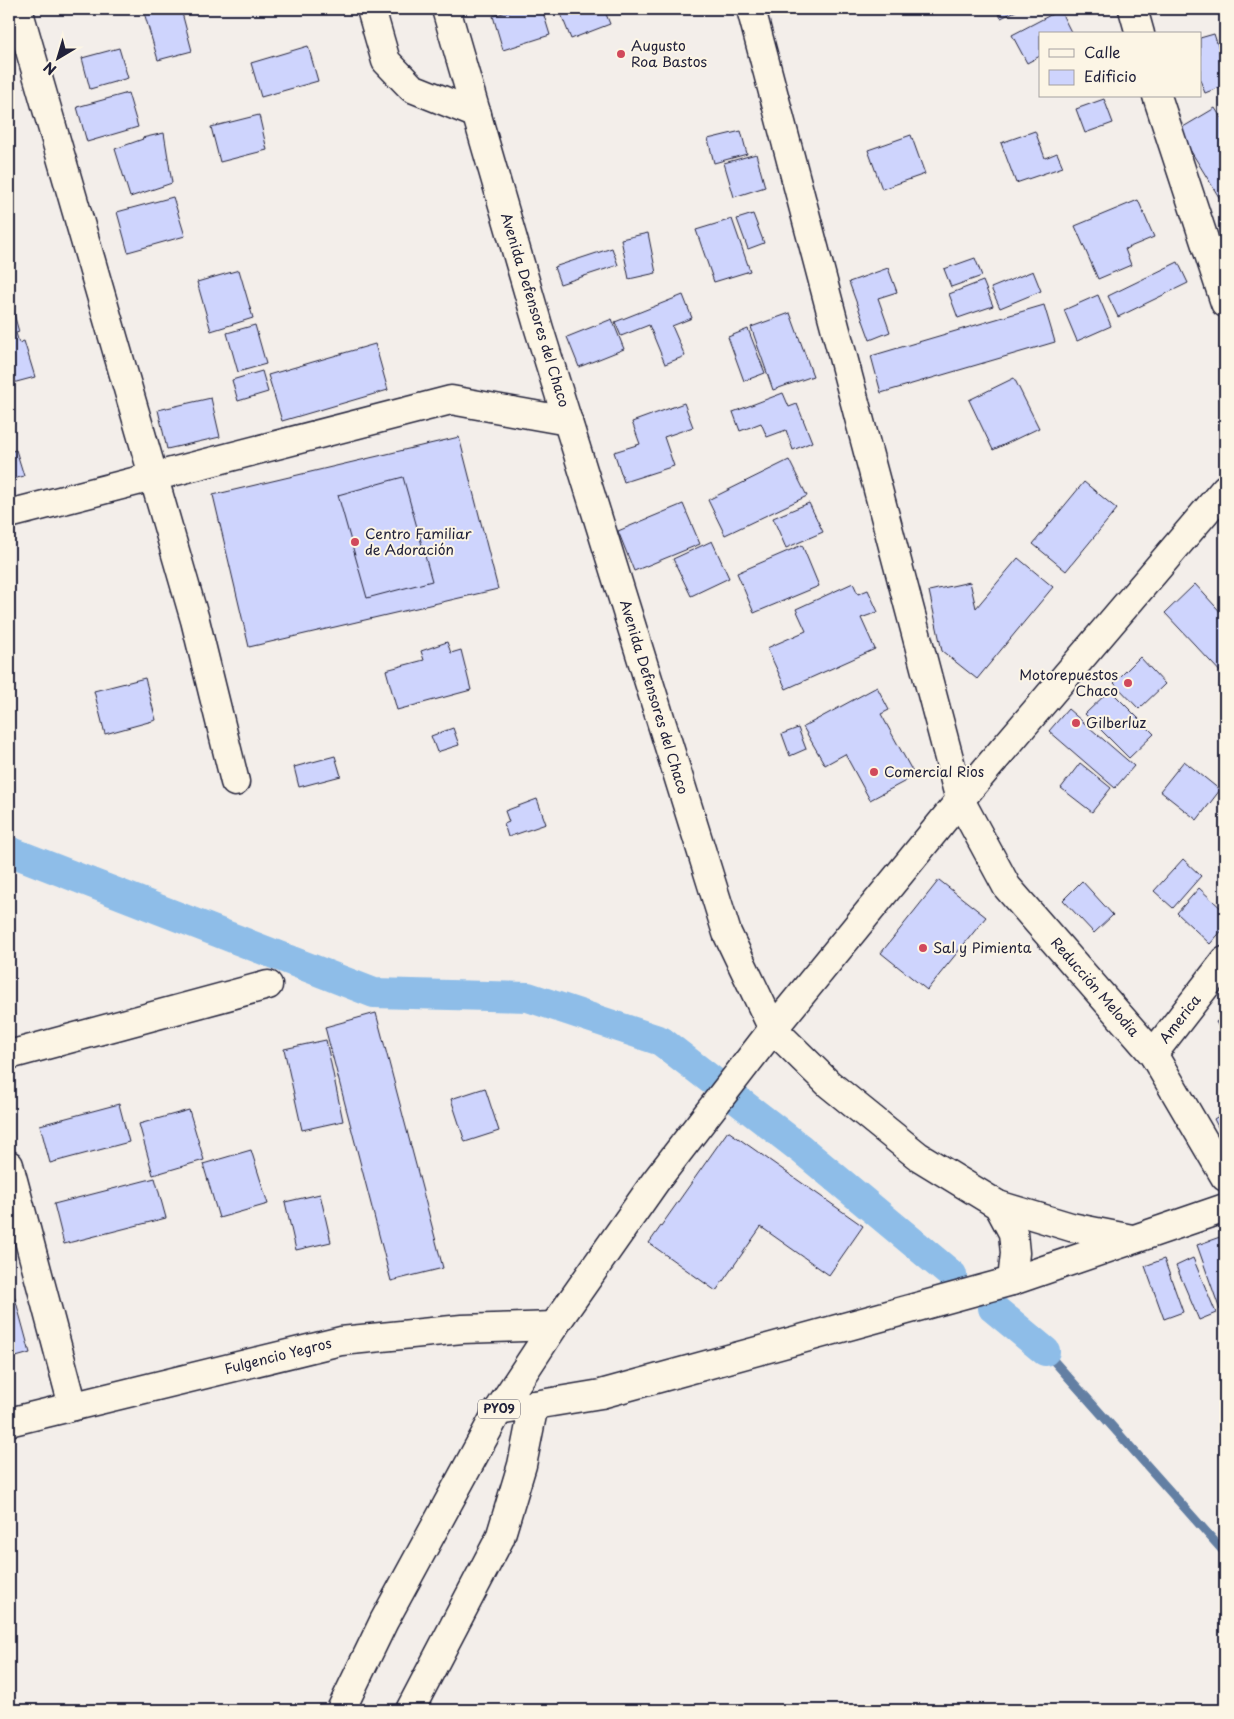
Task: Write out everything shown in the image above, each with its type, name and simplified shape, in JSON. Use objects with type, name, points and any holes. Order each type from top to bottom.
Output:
[{"type":"main road","points":[[18,9],[152,477],[195,620],[235,782]]},
{"type":"main road","points":[[371,9],[386,61],[412,88],[477,114]]},
{"type":"main road","name":"Avenida Defensores del Chaco","points":[[446,9],[539,328],[727,933],[773,1029],[829,1084],[918,1156],[998,1206],[1013,1233],[1012,1281]]},
{"type":"main road","name":"Reducción Melodia","points":[[751,9],[960,800],[1007,887],[1153,1054],[1225,1177]]},
{"type":"main road","points":[[1133,9],[1139,32]]},
{"type":"main road","points":[[1158,98],[1225,303]]},
{"type":"main road","points":[[9,514],[452,400],[568,421]]},
{"type":"main road","name":"PY09","points":[[341,1710],[384,1621],[498,1411],[554,1326],[655,1182],[773,1029],[960,800],[1225,489]]},
{"type":"main road","name":"America","points":[[1153,1054],[1225,961]]},
{"type":"main road","points":[[9,1055],[268,985]]},
{"type":"main road","points":[[9,1164],[73,1406]]},
{"type":"main road","points":[[998,1206],[1071,1227],[1132,1240]]},
{"type":"main road","points":[[498,1411],[602,1394],[1012,1281],[1225,1208]]},
{"type":"main road","name":"Fulgencio Yegros","points":[[9,1422],[341,1341],[462,1329],[554,1326]]},
{"type":"main road","points":[[410,1710],[500,1538],[522,1465],[534,1405]]},
{"type":"building","points":[[143,9],[181,9],[192,51],[158,60]]},
{"type":"building","points":[[516,9],[542,9],[550,35],[503,50],[493,16]]},
{"type":"building","points":[[559,9],[604,9],[610,24],[571,39]]},
{"type":"building","points":[[996,9],[1020,9],[1001,18]]},
{"type":"building","points":[[1060,10],[1071,32],[1039,32],[1039,57],[1027,63],[1012,35]]},
{"type":"building","points":[[1214,34],[1225,67],[1225,85],[1205,93],[1202,85],[1202,37]]},
{"type":"building","points":[[1225,43],[1225,64],[1219,45]]},
{"type":"building","points":[[308,46],[318,81],[261,97],[251,63]]},
{"type":"building","points":[[119,48],[128,78],[90,89],[82,58]]},
{"type":"building","points":[[128,93],[138,127],[87,142],[77,107]]},
{"type":"building","points":[[1104,99],[1113,123],[1085,133],[1076,109]]},
{"type":"building","points":[[1215,108],[1225,124],[1225,207],[1178,130]]},
{"type":"building","points":[[259,115],[267,150],[220,162],[211,127]]},
{"type":"building","points":[[741,131],[747,154],[714,163],[708,139]]},
{"type":"building","points":[[1035,131],[1045,158],[1057,153],[1063,167],[1016,183],[1001,143]]},
{"type":"building","points":[[164,133],[172,183],[130,197],[115,149],[142,138]]},
{"type":"building","points":[[911,135],[925,174],[882,189],[868,150]]},
{"type":"building","points":[[756,154],[765,187],[734,197],[724,163]]},
{"type":"building","points":[[173,197],[185,236],[128,252],[117,212]]},
{"type":"building","points":[[1138,200],[1154,237],[1125,249],[1131,265],[1098,279],[1075,226]]},
{"type":"building","points":[[753,214],[764,243],[748,249],[737,219]]},
{"type":"building","points":[[732,219],[750,271],[714,282],[696,230]]},
{"type":"building","points":[[648,233],[656,273],[629,279],[621,239]]},
{"type":"building","points":[[612,248],[618,265],[560,284],[554,267]]},
{"type":"building","points":[[975,258],[982,276],[951,287],[944,269]]},
{"type":"building","points":[[1178,262],[1188,283],[1118,317],[1108,296]]},
{"type":"building","points":[[888,268],[897,292],[878,298],[890,332],[870,340],[849,282]]},
{"type":"building","points":[[239,270],[253,318],[211,331],[197,282]]},
{"type":"building","points":[[1033,271],[1041,291],[1000,308],[991,288]]},
{"type":"building","points":[[983,281],[993,306],[958,318],[949,294]]},
{"type":"building","points":[[683,295],[692,318],[672,326],[685,356],[665,364],[649,325],[621,336],[615,322]]},
{"type":"building","points":[[1098,295],[1111,326],[1077,341],[1064,310]]},
{"type":"building","points":[[9,302],[11,303],[19,332],[16,333],[19,343],[24,341],[35,377],[9,384]]},
{"type":"building","points":[[1044,305],[1055,342],[881,393],[871,356]]},
{"type":"building","points":[[790,313],[813,376],[773,390],[751,327]]},
{"type":"building","points":[[612,319],[624,349],[579,367],[567,337]]},
{"type":"building","points":[[255,325],[266,364],[238,372],[227,333]]},
{"type":"building","points":[[748,329],[765,373],[744,381],[728,337]]},
{"type":"building","points":[[375,344],[388,390],[282,421],[268,375]]},
{"type":"building","points":[[262,371],[268,392],[238,401],[232,380]]},
{"type":"building","points":[[1014,378],[1039,428],[993,450],[969,400]]},
{"type":"building","points":[[783,393],[789,407],[797,404],[812,442],[793,450],[786,430],[767,437],[761,423],[740,431],[733,412]]},
{"type":"building","points":[[211,398],[220,437],[167,449],[158,410]]},
{"type":"building","points":[[684,403],[693,427],[664,437],[674,466],[624,482],[614,452],[640,444],[632,422]]},
{"type":"building","name":"Centro Familiar de Adoración","points":[[459,437],[498,589],[249,647],[213,495]]},
{"type":"building","points":[[16,450],[24,476],[10,480],[14,494],[9,495],[9,452]]},
{"type":"building","points":[[789,460],[807,496],[725,535],[708,500]]},
{"type":"building","points":[[403,477],[432,581],[367,598],[338,495]]},
{"type":"building","points":[[1084,482],[1117,509],[1066,571],[1033,544]]},
{"type":"building","points":[[809,503],[823,532],[786,548],[773,518]]},
{"type":"building","points":[[683,504],[700,544],[634,571],[618,531]]},
{"type":"building","points":[[712,541],[729,578],[691,596],[673,559]]},
{"type":"building","points":[[802,545],[819,586],[754,613],[737,573]]},
{"type":"building","points":[[1018,558],[1053,587],[977,679],[942,651],[929,591],[970,582],[976,608]]},
{"type":"building","points":[[853,583],[858,594],[868,590],[878,612],[861,618],[875,649],[786,689],[767,648],[806,631],[796,609]]},
{"type":"building","points":[[1195,584],[1225,617],[1225,677],[1165,613]]},
{"type":"building","points":[[447,642],[451,653],[461,650],[471,690],[397,710],[386,670],[424,660],[421,651]]},
{"type":"building","points":[[1140,657],[1165,684],[1139,709],[1114,683]]},
{"type":"building","points":[[145,678],[156,720],[105,734],[94,691]]},
{"type":"building","points":[[877,687],[889,710],[881,714],[915,776],[870,800],[845,754],[825,765],[803,727]]},
{"type":"building","points":[[1110,690],[1154,734],[1129,758],[1085,714]]},
{"type":"building","points":[[1068,709],[1134,766],[1115,788],[1049,731]]},
{"type":"building","points":[[453,728],[459,745],[437,752],[431,736]]},
{"type":"building","points":[[798,728],[806,749],[790,756],[782,734]]},
{"type":"building","points":[[335,756],[341,776],[299,787],[294,767]]},
{"type":"building","points":[[1184,761],[1220,790],[1197,820],[1160,791]]},
{"type":"building","points":[[1080,763],[1111,788],[1092,812],[1061,788]]},
{"type":"building","points":[[537,799],[546,824],[508,837],[504,824],[509,822],[505,811]]},
{"type":"building","points":[[1183,859],[1201,876],[1173,908],[1154,891]]},
{"type":"building","points":[[939,880],[986,917],[927,990],[881,953]]},
{"type":"building","points":[[1082,881],[1113,915],[1094,933],[1063,900]]},
{"type":"building","points":[[1199,888],[1225,912],[1225,927],[1210,944],[1177,913]]},
{"type":"building","points":[[376,1013],[443,1268],[391,1281],[325,1027]]},
{"type":"building","points":[[1225,1016],[1225,1037],[1216,1022]]},
{"type":"building","points":[[326,1040],[343,1121],[302,1130],[284,1049]]},
{"type":"building","points":[[485,1088],[499,1131],[465,1142],[451,1099]]},
{"type":"building","points":[[119,1104],[129,1142],[50,1163],[40,1125]]},
{"type":"building","points":[[189,1110],[204,1160],[153,1175],[139,1124]]},
{"type":"building","points":[[1225,1112],[1225,1141],[1214,1119]]},
{"type":"building","points":[[728,1131],[863,1226],[829,1275],[761,1227],[716,1291],[649,1243]]},
{"type":"building","points":[[251,1150],[268,1204],[219,1218],[203,1164]]},
{"type":"building","points":[[155,1178],[166,1218],[64,1244],[54,1204]]},
{"type":"building","points":[[320,1194],[331,1242],[296,1250],[285,1202]]},
{"type":"building","points":[[1220,1237],[1225,1252],[1225,1308],[1220,1310],[1197,1245]]},
{"type":"building","points":[[1193,1258],[1216,1313],[1199,1320],[1176,1266]]},
{"type":"building","points":[[1164,1259],[1183,1312],[1164,1319],[1145,1266]]},
{"type":"building","points":[[9,1276],[30,1353],[9,1359]]},
{"type":"waterway","points":[[9,851],[374,993],[528,997],[661,1041],[801,1149],[952,1275]]},
{"type":"waterway","points":[[993,1308],[1045,1351]]},
{"type":"waterway","points":[[1045,1351],[1225,1553]]},
{"type":"place","name":"Augusto Roa Bastos","points":[[621,54]]},
{"type":"place","name":"Centro Familiar de Adoración","points":[[355,542]]},
{"type":"place","name":"Motorepuestos Chaco","points":[[1128,683]]},
{"type":"place","name":"Gilberluz","points":[[1076,723]]},
{"type":"place","name":"Comercial Rios","points":[[874,772]]},
{"type":"place","name":"Sal y Pimienta","points":[[923,948]]}]
